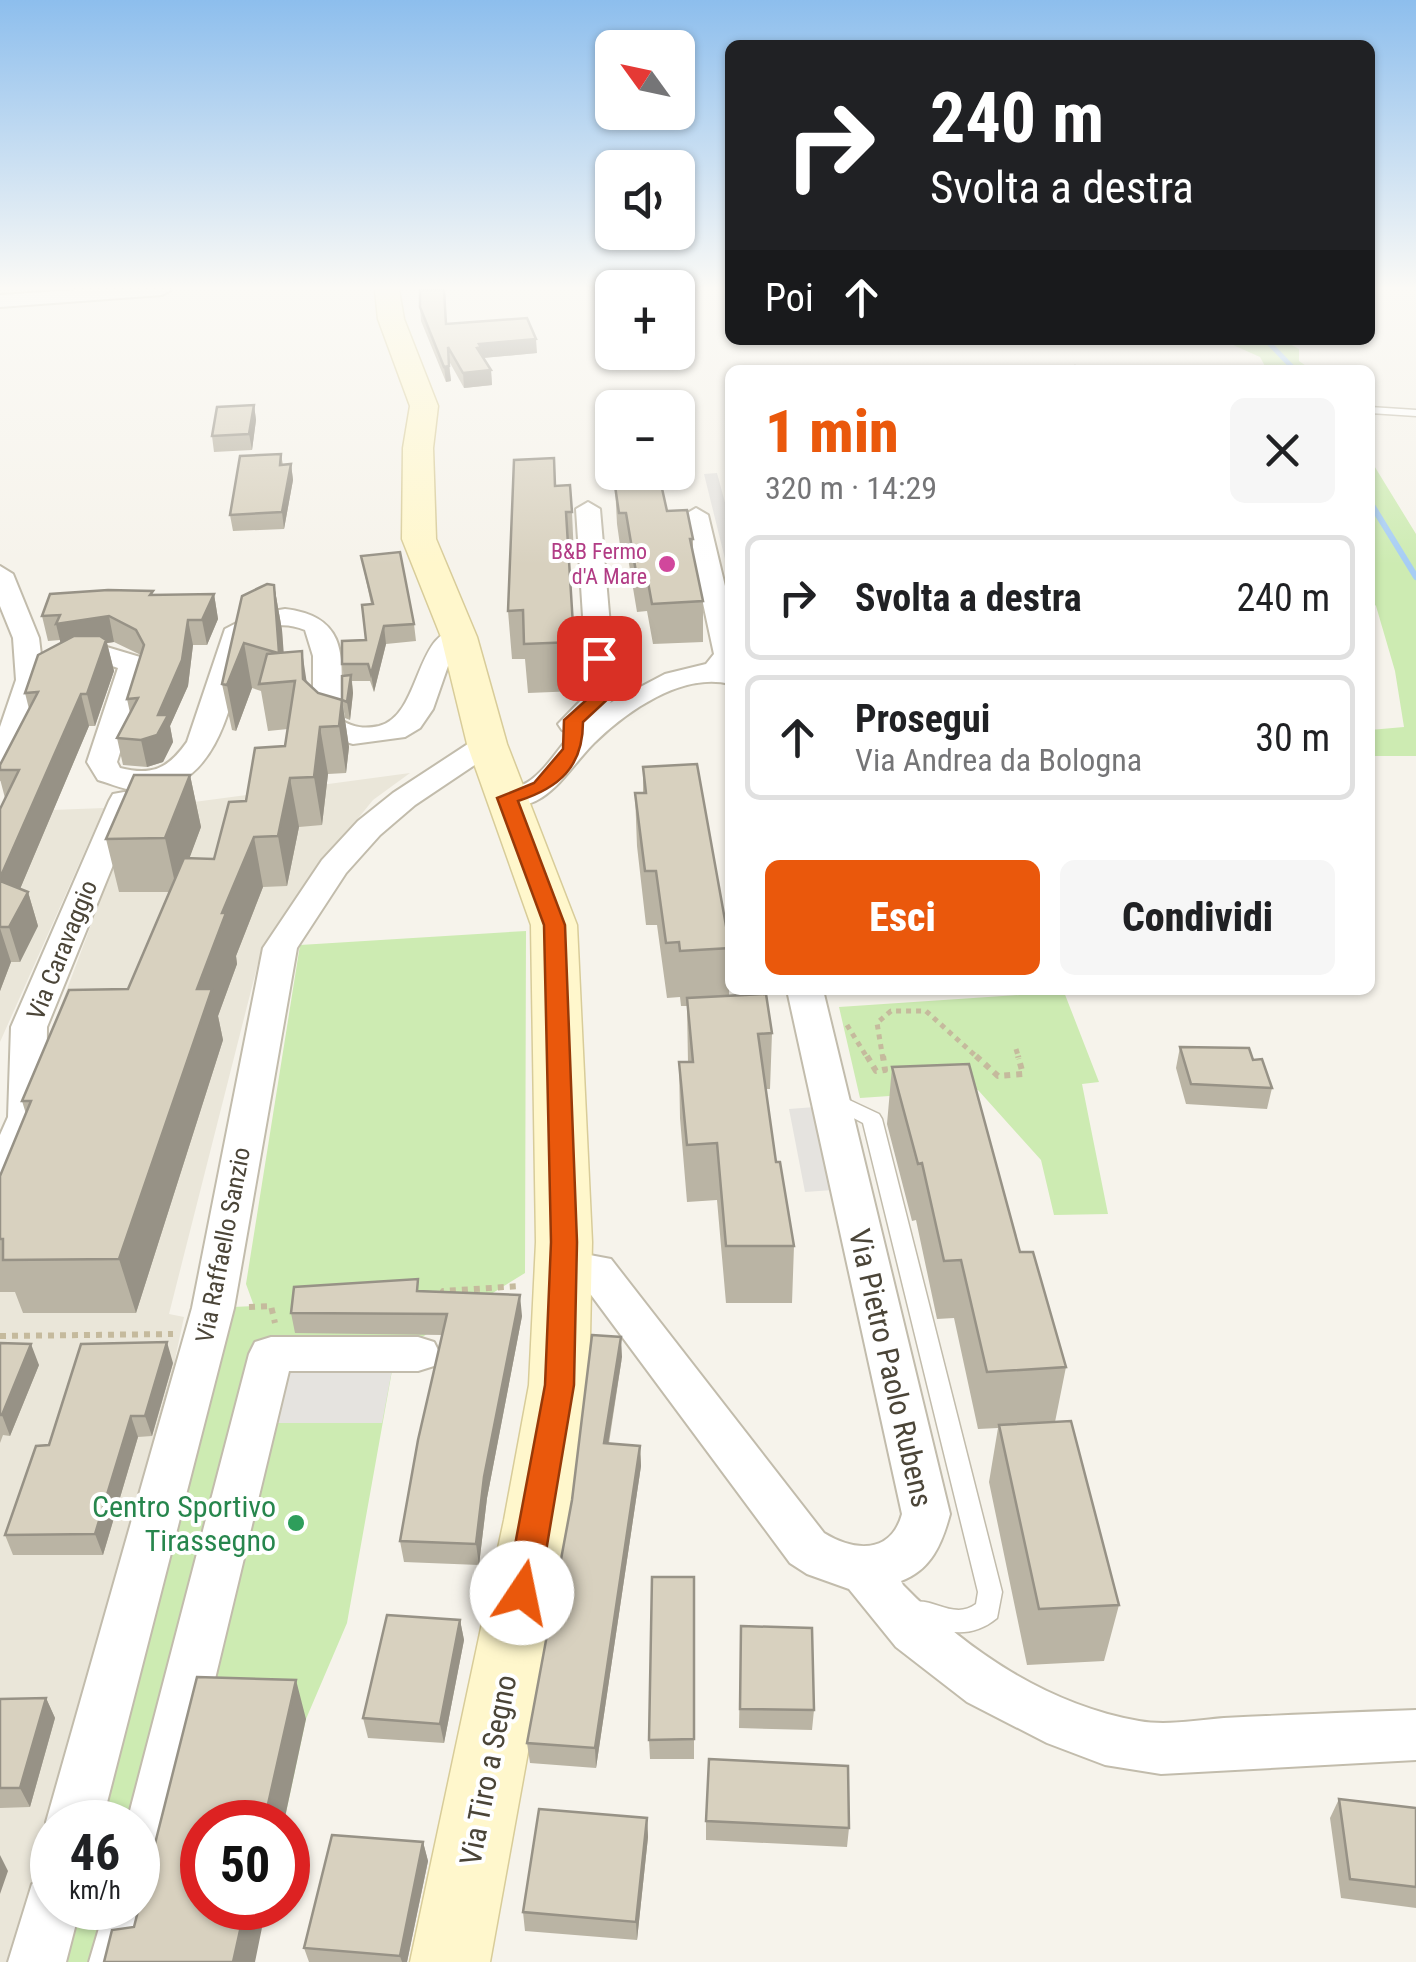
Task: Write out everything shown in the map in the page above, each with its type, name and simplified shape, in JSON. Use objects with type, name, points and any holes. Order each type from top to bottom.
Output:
[{"type":"main road","name":"Via Tiro a Segno","points":[[415,382],[424,406],[418,448],[419,539],[459,637],[487,744],[554,925],[547,1276],[560,1385],[450,1962]]},
{"type":"street","points":[[573,750],[573,720],[602,696],[588,509]]},
{"type":"street","points":[[696,515],[725,641]]},
{"type":"street","points":[[0,574],[26,638],[30,680],[0,770]]},
{"type":"street","points":[[30,680],[58,661],[82,654],[112,654],[130,663],[132,670],[102,762],[108,774],[132,781],[168,776],[189,760],[211,728],[234,636],[253,622],[288,617],[317,626],[327,656],[327,723],[344,734],[364,737],[397,731],[417,717],[441,650],[459,637]]},
{"type":"street","points":[[507,798],[541,787],[607,719],[662,686],[692,672],[723,673]]},
{"type":"street","name":"Via Raffaello Sanzio","points":[[80,1800],[209,1321],[280,948],[333,868],[368,828],[487,744]]},
{"type":"street","name":"Via Caravaggio","points":[[0,1182],[27,1117],[29,1026],[132,781]]},
{"type":"street","name":"Via Pietro Paolo Rubens","points":[[806,995],[926,1514],[924,1528],[909,1553],[871,1582]]},
{"type":"street","points":[[547,1276],[596,1270],[807,1548],[871,1582],[894,1613],[995,1692],[1062,1724],[1142,1748],[1416,1735]]},
{"type":"street","points":[[160,1800],[271,1354],[418,1354]]},
{"type":"street","points":[[37,1962],[45,1930]]},
{"type":"street","points":[[118,1962],[126,1930]]},
{"type":"lane","points":[[1375,410],[1416,413]]},
{"type":"lane","points":[[830,1097],[872,1119],[990,1602],[981,1617],[957,1623],[871,1582]]},
{"type":"path","points":[[840,1014],[876,1071],[885,1070],[876,1023],[891,1011],[926,1010],[998,1076],[1023,1074],[1016,1049]]},
{"type":"path","points":[[441,1306],[443,1290],[547,1276]]},
{"type":"path","points":[[0,1336],[209,1321],[271,1306],[278,1337],[271,1354]]},
{"type":"shaded area","points":[[717,473],[725,503],[725,559],[704,474]]},
{"type":"shaded area","points":[[410,773],[373,800],[325,859],[274,932],[258,963],[169,1314],[184,1317],[156,1449],[58,1800],[30,1800],[30,1901],[13,1962],[0,1962],[0,1228],[66,1067],[60,1008],[134,810]]},
{"type":"shaded area","points":[[104,808],[0,1042],[0,812]]},
{"type":"shaded area","points":[[815,1107],[833,1190],[805,1192],[789,1109]]},
{"type":"shaded area","points":[[294,1354],[395,1354],[382,1423],[277,1423]]},
{"type":"green space","points":[[1375,467],[1416,534],[1416,756],[1375,756],[1375,730],[1404,727],[1395,671],[1376,606]]},
{"type":"green space","name":"Centro Sportivo Tirassegno","points":[[526,931],[525,1273],[395,1354],[347,1623],[306,1719],[289,1800],[180,1800],[180,1930],[224,1930],[255,1962],[37,1962],[45,1930],[160,1930],[160,1800],[80,1800],[213,1308],[254,1306],[246,1284],[300,945]]},
{"type":"green space","points":[[1065,995],[1099,1082],[1082,1084],[1108,1214],[1054,1215],[1041,1160],[978,1090],[860,1098],[839,1007]]},
{"type":"building","points":[[254,405],[249,434],[212,436],[217,407]]},
{"type":"building","points":[[281,454],[280,465],[291,464],[282,512],[230,515],[240,456]]},
{"type":"building","points":[[554,458],[555,486],[570,485],[572,512],[566,512],[574,642],[524,644],[523,610],[508,611],[514,460]]},
{"type":"building","points":[[616,490],[662,490],[667,511],[687,510],[703,601],[652,604],[646,571],[636,572],[626,513],[619,513]]},
{"type":"building","points":[[400,552],[414,624],[384,626],[371,674],[368,664],[342,664],[342,641],[366,640],[362,605],[373,604],[361,556]]},
{"type":"building","points":[[267,584],[274,585],[279,653],[302,651],[303,679],[318,693],[342,700],[339,726],[320,727],[314,777],[290,778],[278,836],[254,837],[222,913],[226,913],[197,989],[212,989],[119,1259],[3,1260],[0,1176],[31,1101],[22,1101],[69,990],[128,989],[184,858],[214,859],[229,802],[246,801],[255,748],[285,746],[295,681],[259,684],[267,654],[278,653],[244,643],[227,685],[222,684],[242,596]]},
{"type":"building","points":[[153,591],[150,595],[214,594],[202,620],[188,620],[182,660],[158,715],[168,715],[157,735],[141,740],[117,738],[138,698],[127,699],[144,645],[136,630],[109,616],[56,624],[60,615],[42,616],[50,594]]},
{"type":"building","points":[[74,636],[100,636],[106,640],[87,694],[81,694],[0,878],[0,809],[19,770],[0,770],[0,765],[38,692],[25,693],[38,655]]},
{"type":"building","points":[[351,675],[347,702],[342,700],[342,676]]},
{"type":"building","points":[[697,764],[725,920],[725,948],[680,951],[679,942],[666,943],[656,871],[645,871],[635,793],[646,793],[643,767]]},
{"type":"building","points":[[134,775],[190,775],[165,838],[106,839]]},
{"type":"building","points":[[0,881],[28,892],[9,927],[0,927]]},
{"type":"building","points":[[766,995],[772,1033],[758,1034],[776,1162],[780,1162],[794,1246],[726,1246],[717,1143],[687,1145],[679,1062],[693,1062],[687,998]]},
{"type":"building","points":[[1180,1047],[1249,1048],[1253,1060],[1262,1059],[1272,1088],[1191,1084]]},
{"type":"building","points":[[969,1064],[1020,1252],[1033,1252],[1066,1367],[987,1372],[961,1260],[944,1261],[922,1163],[918,1164],[892,1067]]},
{"type":"building","points":[[418,1279],[417,1291],[520,1295],[484,1477],[476,1544],[400,1541],[447,1314],[291,1313],[294,1287]]},
{"type":"building","points":[[592,1335],[621,1337],[604,1443],[640,1446],[595,1748],[527,1743],[572,1500]]},
{"type":"building","points":[[167,1342],[145,1416],[131,1416],[95,1534],[5,1535],[36,1446],[49,1445],[81,1344]]},
{"type":"building","points":[[0,1343],[31,1344],[2,1415],[0,1415]]},
{"type":"building","points":[[1071,1421],[1119,1605],[1039,1609],[999,1425]]},
{"type":"building","points":[[652,1577],[694,1577],[694,1739],[649,1740]]},
{"type":"building","points":[[387,1615],[460,1620],[440,1724],[363,1718]]},
{"type":"building","points":[[741,1626],[812,1628],[814,1710],[740,1709]]},
{"type":"building","points":[[197,1677],[296,1680],[269,1800],[180,1800],[180,1930],[240,1930],[233,1962],[104,1962],[112,1930],[160,1930],[160,1824]]},
{"type":"building","points":[[46,1698],[20,1788],[0,1788],[0,1699]]},
{"type":"building","points":[[709,1759],[848,1766],[849,1828],[706,1821]]},
{"type":"building","points":[[1339,1799],[1416,1808],[1416,1887],[1350,1879]]},
{"type":"building","points":[[539,1809],[647,1818],[636,1922],[523,1912]]},
{"type":"building","points":[[332,1835],[423,1842],[400,1956],[304,1948]]},
{"type":"waterway","points":[[1375,510],[1416,577]]},
{"type":"place","name":"B&B Fermo d'A Mare","points":[[667,564]]},
{"type":"place","name":"Centro Sportivo Tirassegno","points":[[296,1523]]},
{"type":"route","points":[[522,1593],[560,1385],[564,1242],[554,925],[507,798],[541,787],[573,750],[573,720],[602,696],[599,658]]}]
